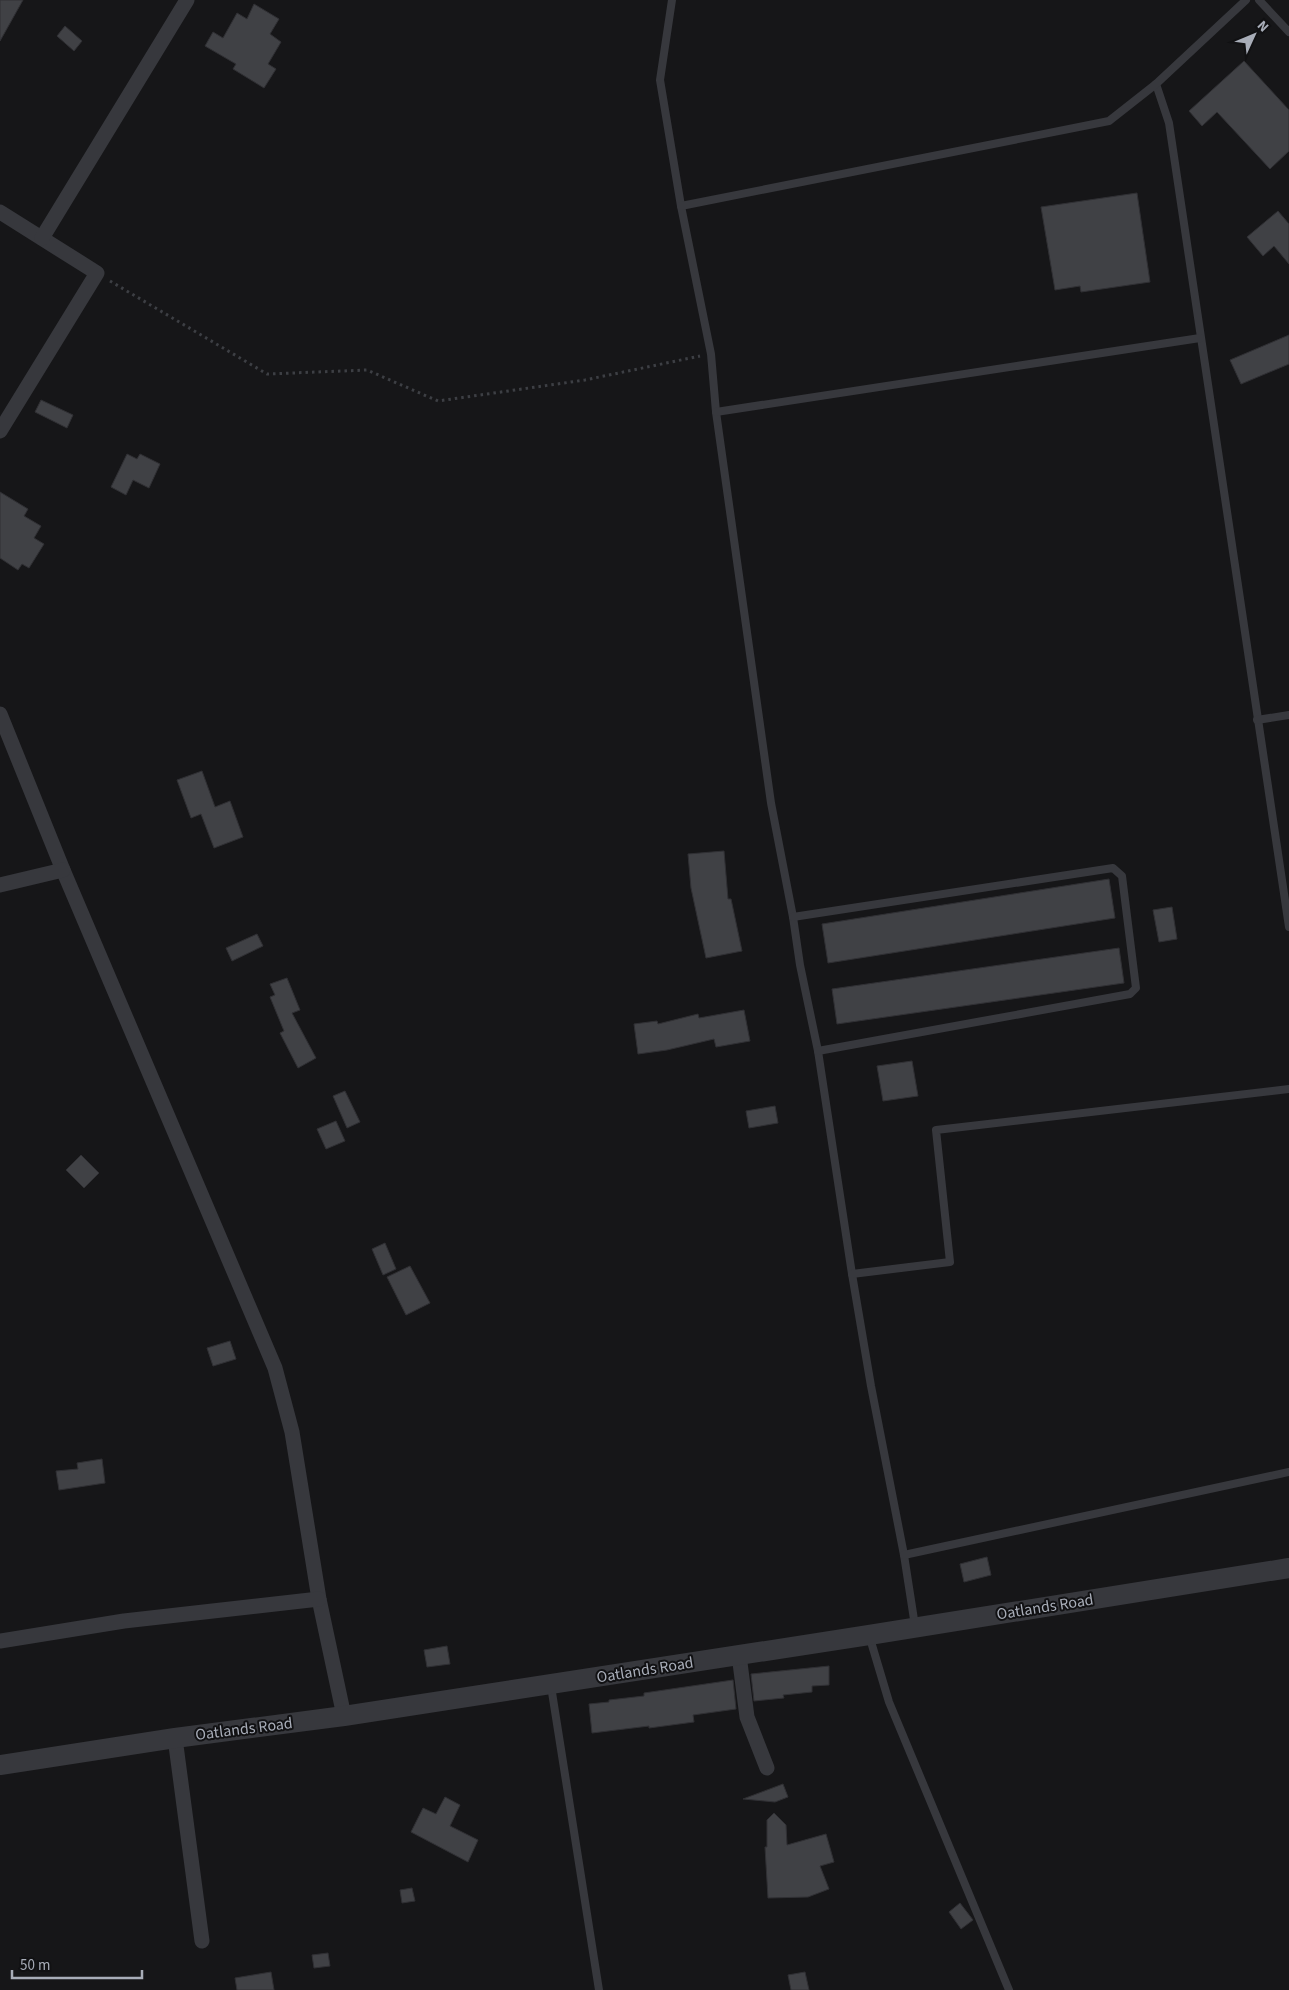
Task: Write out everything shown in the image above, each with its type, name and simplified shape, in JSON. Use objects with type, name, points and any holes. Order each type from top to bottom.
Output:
[{"type":"street","points":[[42,238],[187,0]]},
{"type":"street","points":[[0,212],[96,273],[0,432]]},
{"type":"street","points":[[0,714],[63,870],[275,1368],[292,1432],[319,1600],[344,1716]]},
{"type":"street","points":[[0,885],[63,870]]},
{"type":"street","name":"Oatlands Road","points":[[0,1765],[175,1738],[344,1716],[739,1656],[1289,1568]]},
{"type":"street","points":[[0,1641],[124,1621],[319,1600]]},
{"type":"street","points":[[739,1656],[747,1716],[767,1768]]},
{"type":"street","points":[[175,1738],[202,1941]]},
{"type":"lane","points":[[672,0],[660,80],[681,206],[711,354],[716,412],[771,803],[793,917],[800,965],[818,1051],[852,1274],[871,1386],[904,1555],[915,1628]]},
{"type":"lane","points":[[681,206],[1109,121],[1156,84],[1246,0]]},
{"type":"lane","points":[[1259,0],[1289,32]]},
{"type":"lane","points":[[1156,84],[1168,123],[1289,927]]},
{"type":"lane","points":[[716,412],[1200,338]]},
{"type":"lane","points":[[1257,720],[1289,715]]},
{"type":"lane","points":[[793,917],[1113,868],[1122,876],[1136,988],[1130,994],[818,1051]]},
{"type":"lane","points":[[852,1274],[950,1262],[936,1130],[1289,1089]]},
{"type":"lane","points":[[904,1555],[1289,1472]]},
{"type":"lane","points":[[869,1635],[889,1702],[1009,1990]]},
{"type":"lane","points":[[550,1684],[599,1990]]},
{"type":"path","points":[[96,273],[267,374],[367,370],[438,401],[585,380],[711,354]]},
{"type":"building","points":[[0,0],[23,0],[0,41]]},
{"type":"building","points":[[254,4],[279,19],[270,34],[281,42],[268,64],[276,69],[264,88],[233,69],[236,64],[205,46],[213,32],[223,38],[237,13],[247,19]]},
{"type":"building","points":[[65,26],[82,41],[74,51],[57,36]]},
{"type":"building","points":[[1244,61],[1289,110],[1289,151],[1270,169],[1217,112],[1202,126],[1189,111]]},
{"type":"building","points":[[1137,193],[1150,282],[1081,292],[1080,286],[1055,290],[1041,207]]},
{"type":"building","points":[[1278,211],[1289,224],[1289,264],[1274,246],[1263,256],[1247,237]]},
{"type":"building","points":[[1289,335],[1289,364],[1241,384],[1230,360]]},
{"type":"building","points":[[41,400],[73,415],[67,428],[35,412]]},
{"type":"building","points":[[127,454],[137,459],[140,454],[160,464],[149,488],[133,480],[126,495],[111,487]]},
{"type":"building","points":[[0,492],[28,509],[24,516],[41,526],[34,538],[44,544],[29,568],[22,564],[18,570],[0,558]]},
{"type":"building","points":[[202,771],[215,807],[230,801],[243,837],[214,848],[201,814],[191,818],[177,780]]},
{"type":"building","points":[[724,851],[728,899],[731,899],[742,951],[706,958],[691,888],[688,854]]},
{"type":"building","points":[[1109,879],[1115,918],[828,963],[822,924]]},
{"type":"building","points":[[1172,907],[1177,939],[1159,942],[1153,910]]},
{"type":"building","points":[[257,934],[263,946],[232,961],[226,948]]},
{"type":"building","points":[[1119,948],[1124,983],[837,1024],[832,989]]},
{"type":"building","points":[[287,978],[300,1010],[292,1013],[316,1058],[298,1068],[280,1033],[284,1031],[270,997],[275,995],[270,984]]},
{"type":"building","points":[[744,1010],[750,1041],[716,1047],[714,1039],[667,1050],[638,1054],[634,1024],[657,1021],[658,1024],[698,1014],[699,1018]]},
{"type":"building","points":[[912,1061],[918,1096],[883,1101],[877,1066]]},
{"type":"building","points":[[345,1091],[360,1122],[347,1128],[333,1096]]},
{"type":"building","points":[[775,1106],[778,1123],[749,1128],[746,1111]]},
{"type":"building","points":[[336,1121],[345,1141],[326,1149],[317,1129]]},
{"type":"building","points":[[81,1155],[99,1173],[84,1188],[66,1170]]},
{"type":"building","points":[[385,1243],[396,1269],[383,1275],[372,1249]]},
{"type":"building","points":[[410,1266],[430,1303],[406,1315],[387,1277]]},
{"type":"building","points":[[230,1341],[236,1359],[213,1366],[207,1348]]},
{"type":"building","points":[[102,1459],[105,1483],[59,1490],[56,1471],[78,1469],[77,1463]]},
{"type":"building","points":[[987,1557],[991,1575],[964,1582],[960,1564]]},
{"type":"building","points":[[447,1646],[450,1664],[427,1667],[424,1650]]},
{"type":"building","points":[[829,1666],[829,1685],[812,1686],[812,1692],[783,1695],[784,1698],[754,1701],[751,1674]]},
{"type":"building","points":[[733,1680],[736,1709],[693,1715],[694,1722],[592,1733],[589,1704],[644,1696],[644,1693]]},
{"type":"building","points":[[783,1784],[788,1797],[775,1802],[743,1799]]},
{"type":"building","points":[[445,1797],[460,1805],[450,1826],[478,1840],[468,1862],[411,1832],[423,1808],[436,1814]]},
{"type":"building","points":[[774,1813],[786,1825],[787,1845],[826,1834],[834,1862],[820,1866],[829,1889],[808,1897],[768,1898],[765,1847],[767,1847],[767,1820]]},
{"type":"building","points":[[412,1888],[415,1901],[402,1903],[400,1890]]},
{"type":"building","points":[[960,1903],[973,1920],[961,1929],[949,1912]]},
{"type":"building","points":[[328,1953],[330,1966],[314,1968],[312,1955]]},
{"type":"building","points":[[271,1972],[274,1990],[237,1990],[235,1978]]},
{"type":"building","points":[[805,1972],[809,1990],[791,1990],[788,1975]]}]
